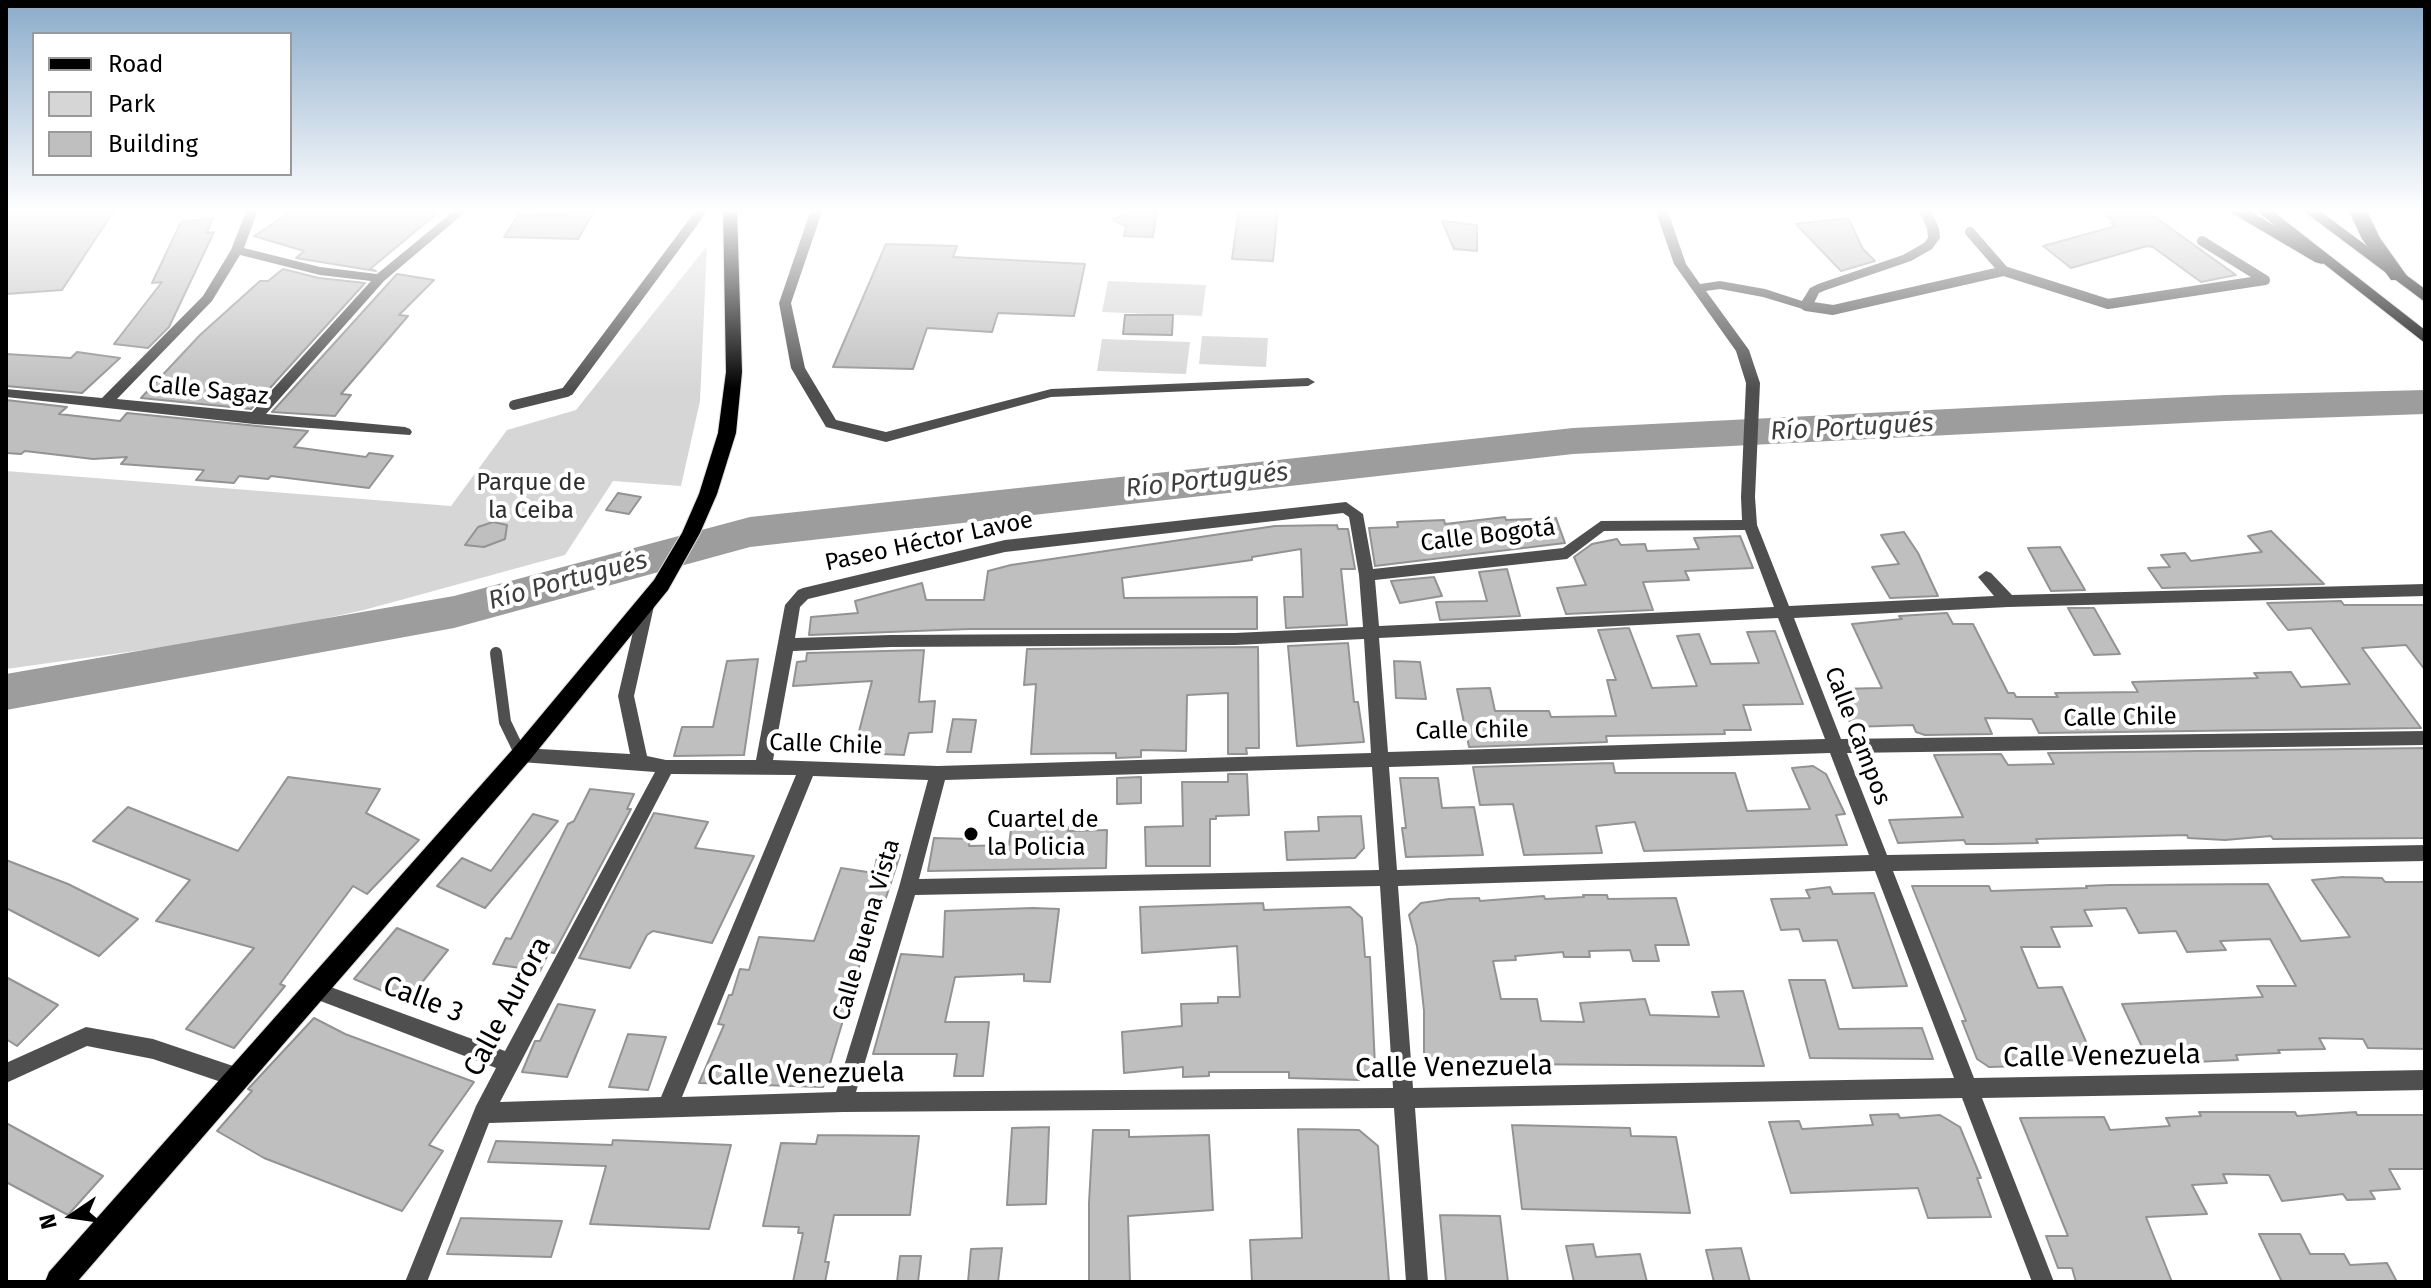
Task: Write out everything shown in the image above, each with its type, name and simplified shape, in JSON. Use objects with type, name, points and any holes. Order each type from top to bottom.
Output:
[{"type":"highway","points":[[2393,269],[2398,276]]},
{"type":"main road","points":[[59,1282],[317,991],[646,606],[691,533],[708,494],[727,433],[734,372],[731,269]]},
{"type":"main road","points":[[2336,269],[2425,338]]},
{"type":"main road","points":[[2389,269],[2425,297]]},
{"type":"street","points":[[106,402],[208,298],[225,269]]},
{"type":"street","points":[[313,269],[380,278]]},
{"type":"street","points":[[254,419],[391,269]]},
{"type":"street","points":[[567,392],[658,269]]},
{"type":"street","points":[[797,269],[785,303],[798,368],[831,424],[886,437],[1051,393],[1308,382]]},
{"type":"street","name":"Calle Campos","points":[[1683,269],[1742,350],[1753,383],[1748,497],[1750,525],[2043,1282]]},
{"type":"street","points":[[1695,288],[1720,285],[1765,293],[1806,306],[1814,291],[1874,269]]},
{"type":"street","name":"Calle Sagaz","points":[[6,393],[405,432]]},
{"type":"street","name":"Paseo Héctor Lavoe","points":[[785,645],[797,598],[803,594],[1005,546],[1346,507],[1356,514],[1367,575]]},
{"type":"street","name":"Calle Bogotá","points":[[1367,575],[1567,553],[1601,526],[1750,525]]},
{"type":"street","points":[[1367,575],[1417,1282]]},
{"type":"street","points":[[1986,577],[2008,601]]},
{"type":"street","points":[[763,767],[785,645],[891,641],[1235,639],[2008,601],[2425,590]]},
{"type":"street","points":[[640,762],[626,696],[628,674],[646,606]]},
{"type":"street","name":"Calle Chile","points":[[521,755],[640,762],[666,767],[938,773],[1836,746],[2425,738]]},
{"type":"street","name":"Calle Aurora","points":[[416,1282],[483,1113],[666,767]]},
{"type":"street","points":[[668,1106],[807,769]]},
{"type":"street","name":"Calle Buena Vista","points":[[843,1102],[908,887],[938,773]]},
{"type":"street","points":[[908,887],[2425,853]]},
{"type":"street","name":"Calle 3","points":[[317,991],[510,1063]]},
{"type":"street","points":[[6,1073],[86,1036],[153,1049],[239,1078]]},
{"type":"street","name":"Calle Venezuela","points":[[483,1113],[843,1102],[1404,1098],[2425,1080]]},
{"type":"lane","points":[[1806,306],[1833,310],[2004,271],[2108,304],[2265,280],[2247,269]]},
{"type":"lane","points":[[514,405],[567,392]]},
{"type":"lane","points":[[496,653],[505,722],[521,755]]},
{"type":"green space","name":"Parque de la Ceiba","points":[[689,269],[706,269],[700,401],[681,486],[613,481],[565,555],[364,610],[243,636],[6,669],[6,471],[451,506],[507,430],[576,410]]},
{"type":"green space","points":[[1108,281],[1206,285],[1202,316],[1102,312]]},
{"type":"green space","points":[[1202,336],[1268,338],[1266,367],[1199,364]]},
{"type":"green space","points":[[1102,339],[1190,342],[1186,374],[1097,371]]},
{"type":"building","points":[[6,269],[76,269],[62,290],[6,294]]},
{"type":"building","points":[[159,269],[196,269],[169,327],[148,348],[114,344],[162,282],[152,283]]},
{"type":"building","points":[[283,269],[319,278],[365,283],[251,409],[141,398],[200,335],[260,281],[268,281]]},
{"type":"building","points":[[875,269],[1084,269],[1074,316],[998,313],[992,332],[927,328],[913,369],[833,367]]},
{"type":"building","points":[[2183,269],[2228,269],[2236,275],[2201,282]]},
{"type":"building","points":[[397,274],[434,280],[399,315],[408,316],[341,394],[351,395],[335,416],[272,412]]},
{"type":"building","points":[[1125,315],[1173,315],[1172,335],[1123,334]]},
{"type":"building","points":[[77,352],[120,358],[82,393],[6,386],[6,354],[71,358]]},
{"type":"building","points":[[6,400],[67,407],[59,414],[120,421],[127,413],[308,431],[294,447],[366,457],[369,453],[393,456],[369,488],[271,476],[268,479],[239,476],[234,483],[196,480],[204,470],[121,464],[127,457],[93,459],[25,451],[21,454],[6,453]]},
{"type":"building","points":[[618,493],[641,497],[629,514],[606,510]]},
{"type":"building","points":[[1505,517],[1506,520],[1556,518],[1565,543],[1375,566],[1369,528],[1398,527],[1397,522],[1444,520],[1445,524]]},
{"type":"building","points":[[493,522],[507,525],[505,539],[484,547],[465,545],[478,527]]},
{"type":"building","points":[[1337,525],[1338,529],[1348,529],[1355,569],[1341,569],[1347,625],[1286,628],[1284,597],[1303,597],[1301,549],[1252,557],[1252,560],[1122,578],[1124,598],[1257,597],[1257,629],[969,629],[809,635],[811,617],[858,613],[855,601],[922,583],[926,600],[984,600],[988,571],[1011,565],[1275,526]]},
{"type":"building","points":[[2271,531],[2324,584],[2162,588],[2148,568],[2170,567],[2161,555],[2185,553],[2191,561],[2262,552],[2248,536]]},
{"type":"building","points":[[1904,532],[1918,553],[1938,596],[1890,598],[1872,567],[1899,564],[1881,535]]},
{"type":"building","points":[[1740,536],[1753,568],[1685,571],[1689,580],[1643,582],[1653,610],[1566,614],[1557,588],[1586,585],[1574,557],[1592,544],[1617,539],[1621,545],[1645,544],[1647,551],[1699,549],[1694,538]]},
{"type":"building","points":[[2060,547],[2085,590],[2051,591],[2028,548]]},
{"type":"building","points":[[1507,569],[1520,616],[1440,620],[1436,602],[1487,601],[1479,572]]},
{"type":"building","points":[[1434,577],[1442,596],[1400,603],[1391,581]]},
{"type":"building","points":[[2341,601],[2344,605],[2425,605],[2425,670],[2406,645],[2362,648],[2421,728],[2039,733],[2032,719],[1985,718],[1992,734],[1925,735],[1916,732],[1913,725],[1852,727],[1836,689],[1882,688],[1852,624],[1902,619],[1899,616],[1947,613],[1953,624],[1973,624],[2008,693],[2014,693],[2016,697],[2138,692],[2132,682],[2258,678],[2254,673],[2291,672],[2301,687],[2350,684],[2311,628],[2288,630],[2267,603]]},
{"type":"building","points":[[2068,608],[2094,608],[2120,654],[2094,655]]},
{"type":"building","points":[[1629,628],[1652,688],[1697,686],[1677,636],[1699,634],[1711,664],[1759,663],[1747,632],[1775,631],[1803,704],[1743,705],[1751,730],[1724,730],[1725,734],[1606,736],[1607,742],[1469,747],[1457,689],[1490,688],[1495,711],[1549,711],[1551,717],[1616,716],[1607,680],[1616,680],[1598,630]]},
{"type":"building","points":[[1348,643],[1354,702],[1358,702],[1364,742],[1297,746],[1288,646]]},
{"type":"building","points":[[1258,647],[1259,748],[1246,748],[1247,754],[1228,754],[1228,693],[1187,695],[1186,751],[1141,750],[1141,757],[1116,758],[1116,753],[1031,754],[1036,684],[1024,685],[1027,649]]},
{"type":"building","points":[[924,650],[919,702],[935,701],[932,732],[909,733],[904,755],[881,754],[855,747],[872,681],[793,686],[797,662],[806,661],[807,653]]},
{"type":"building","points":[[758,659],[744,755],[674,756],[682,727],[713,727],[727,661]]},
{"type":"building","points":[[1394,661],[1420,662],[1426,699],[1396,698]]},
{"type":"building","points":[[953,719],[976,720],[971,752],[947,752]]},
{"type":"building","points":[[2425,748],[2425,838],[2273,839],[2271,836],[2225,840],[2188,838],[2187,835],[2036,839],[2038,843],[1966,844],[1964,840],[1898,843],[1889,820],[1963,817],[1934,755],[2001,754],[2008,765],[2054,764],[2048,753]]},
{"type":"building","points":[[1613,763],[1615,773],[1735,773],[1747,811],[1810,809],[1792,768],[1813,766],[1826,774],[1845,814],[1836,815],[1847,845],[1644,851],[1635,822],[1596,826],[1602,853],[1524,855],[1513,804],[1480,805],[1473,767]]},
{"type":"building","points":[[1228,774],[1247,774],[1249,815],[1210,819],[1210,866],[1146,866],[1145,827],[1183,826],[1182,782],[1228,782]]},
{"type":"building","points":[[288,777],[380,789],[366,813],[419,840],[367,894],[353,886],[280,984],[285,986],[234,1048],[186,1029],[254,948],[156,921],[190,880],[93,841],[128,807],[238,851]]},
{"type":"building","points":[[1141,777],[1141,803],[1117,804],[1117,778]]},
{"type":"building","points":[[1400,778],[1438,778],[1442,808],[1474,807],[1483,855],[1406,857]]},
{"type":"building","points":[[590,789],[634,794],[627,809],[631,809],[554,953],[549,952],[540,971],[493,964],[506,938],[511,939],[568,824],[574,821]]},
{"type":"building","points":[[654,813],[708,822],[695,848],[754,856],[712,943],[653,931],[647,935],[630,968],[579,958]]},
{"type":"building","points":[[533,814],[558,821],[485,908],[437,886],[462,858],[491,871]]},
{"type":"building","points":[[1361,816],[1364,848],[1355,858],[1287,860],[1285,832],[1319,831],[1318,817]]},
{"type":"building","points":[[1068,827],[1068,831],[1107,830],[1106,868],[928,871],[934,838],[970,839],[969,846],[1009,845],[1011,829]]},
{"type":"building","points":[[878,852],[900,855],[876,928],[871,927],[823,1087],[699,1083],[724,1025],[718,1024],[729,995],[732,995],[740,969],[749,970],[759,937],[814,941],[841,868],[874,873]]},
{"type":"building","points":[[6,860],[68,884],[138,919],[99,956],[6,908]]},
{"type":"building","points":[[2382,878],[2385,882],[2425,882],[2425,1049],[2368,1048],[2363,1039],[2319,1038],[2325,1049],[2236,1055],[2238,1060],[2150,1064],[2122,1004],[2263,997],[2257,986],[2296,986],[2270,939],[2220,941],[2226,950],[2187,952],[2176,931],[2139,933],[2126,908],[2084,910],[2092,926],[2051,927],[2060,947],[2021,947],[2038,988],[2062,987],[2094,1060],[2024,1061],[2026,1066],[1989,1067],[1977,1059],[1962,1021],[1966,1021],[1912,886],[1989,886],[1991,891],[2110,885],[2268,884],[2301,941],[2350,937],[2312,880]]},
{"type":"building","points":[[1830,887],[1833,894],[1874,893],[1907,986],[1853,988],[1837,940],[1803,941],[1799,929],[1781,930],[1771,899],[1810,898],[1806,890]]},
{"type":"building","points":[[1607,895],[1608,899],[1676,898],[1689,945],[1655,945],[1659,961],[1633,961],[1630,950],[1589,951],[1590,957],[1564,957],[1563,952],[1493,961],[1501,999],[1537,999],[1541,1021],[1584,1022],[1580,1003],[1645,999],[1650,1015],[1719,1017],[1712,992],[1743,991],[1764,1066],[1501,1064],[1502,1070],[1436,1070],[1424,1055],[1424,1011],[1417,946],[1409,915],[1421,903],[1449,899],[1479,898],[1480,901]]},
{"type":"building","points":[[1263,903],[1264,910],[1350,907],[1362,918],[1365,957],[1370,957],[1375,1066],[1360,1080],[1289,1078],[1289,1072],[1209,1072],[1209,1076],[1183,1077],[1183,1067],[1124,1073],[1122,1032],[1182,1026],[1181,1004],[1218,1003],[1218,997],[1240,997],[1237,946],[1142,953],[1140,907]]},
{"type":"building","points":[[1059,909],[1050,982],[1024,981],[1024,974],[955,977],[945,1022],[989,1022],[983,1076],[954,1076],[957,1054],[873,1054],[901,954],[943,957],[945,911]]},
{"type":"building","points":[[397,928],[448,950],[407,1001],[354,979]]},
{"type":"building","points":[[6,977],[58,1005],[17,1046],[6,1039]]},
{"type":"building","points":[[1789,980],[1825,980],[1839,1029],[1922,1028],[1933,1059],[1810,1058]]},
{"type":"building","points":[[558,1004],[595,1010],[567,1077],[522,1072],[535,1041],[540,1041]]},
{"type":"building","points":[[314,1018],[345,1034],[474,1082],[429,1145],[443,1151],[402,1211],[264,1158],[217,1131],[252,1091],[248,1089]]},
{"type":"building","points":[[628,1034],[666,1037],[648,1090],[609,1087]]},
{"type":"building","points":[[2199,1112],[2295,1112],[2297,1116],[2356,1112],[2357,1115],[2425,1115],[2425,1169],[2389,1169],[2400,1189],[2370,1191],[2375,1199],[2347,1200],[2343,1194],[2282,1201],[2269,1175],[2223,1174],[2227,1183],[2192,1185],[2207,1214],[2146,1217],[2172,1282],[2076,1282],[2072,1268],[2058,1268],[2046,1236],[2068,1236],[2020,1118],[2104,1117],[2110,1130],[2170,1126],[2166,1118],[2201,1116]]},
{"type":"building","points":[[1898,1114],[1900,1118],[1940,1115],[1960,1127],[1981,1178],[1977,1178],[1991,1217],[1928,1218],[1918,1188],[1791,1193],[1769,1122],[1799,1121],[1802,1129],[1873,1125],[1870,1115]]},
{"type":"building","points":[[6,1123],[103,1176],[68,1215],[6,1182]]},
{"type":"building","points":[[1512,1125],[1630,1128],[1631,1136],[1676,1137],[1690,1213],[1522,1209]]},
{"type":"building","points":[[1049,1127],[1046,1204],[1007,1205],[1012,1128]]},
{"type":"building","points":[[1298,1129],[1359,1130],[1378,1146],[1389,1282],[1252,1282],[1250,1240],[1302,1238]]},
{"type":"building","points":[[1093,1130],[1129,1130],[1129,1137],[1209,1135],[1213,1210],[1128,1216],[1130,1282],[1089,1282]]},
{"type":"building","points":[[818,1135],[919,1136],[910,1215],[834,1215],[825,1262],[829,1262],[825,1282],[793,1282],[803,1233],[798,1233],[799,1227],[763,1226],[781,1143],[816,1144]]},
{"type":"building","points":[[613,1140],[731,1145],[709,1229],[590,1224],[606,1166],[488,1162],[496,1141],[612,1145]]},
{"type":"building","points":[[1440,1215],[1500,1216],[1508,1282],[1446,1282]]},
{"type":"building","points":[[461,1218],[562,1221],[551,1257],[447,1254]]},
{"type":"building","points":[[2259,1234],[2300,1234],[2310,1254],[2344,1254],[2350,1265],[2387,1263],[2397,1282],[2282,1282]]},
{"type":"building","points":[[1593,1244],[1596,1257],[1640,1254],[1647,1282],[1574,1282],[1566,1246]]},
{"type":"building","points":[[1002,1248],[998,1282],[968,1282],[971,1249]]},
{"type":"building","points":[[1741,1248],[1750,1282],[1714,1282],[1706,1250]]},
{"type":"building","points":[[900,1256],[921,1256],[918,1282],[897,1282]]},
{"type":"waterway","name":"Río Portugués","points":[[6,692],[454,612],[750,532],[1573,441],[2225,408],[2425,402]]},
{"type":"place","name":"Cuartel de la Policia","points":[[971,834]]}]
